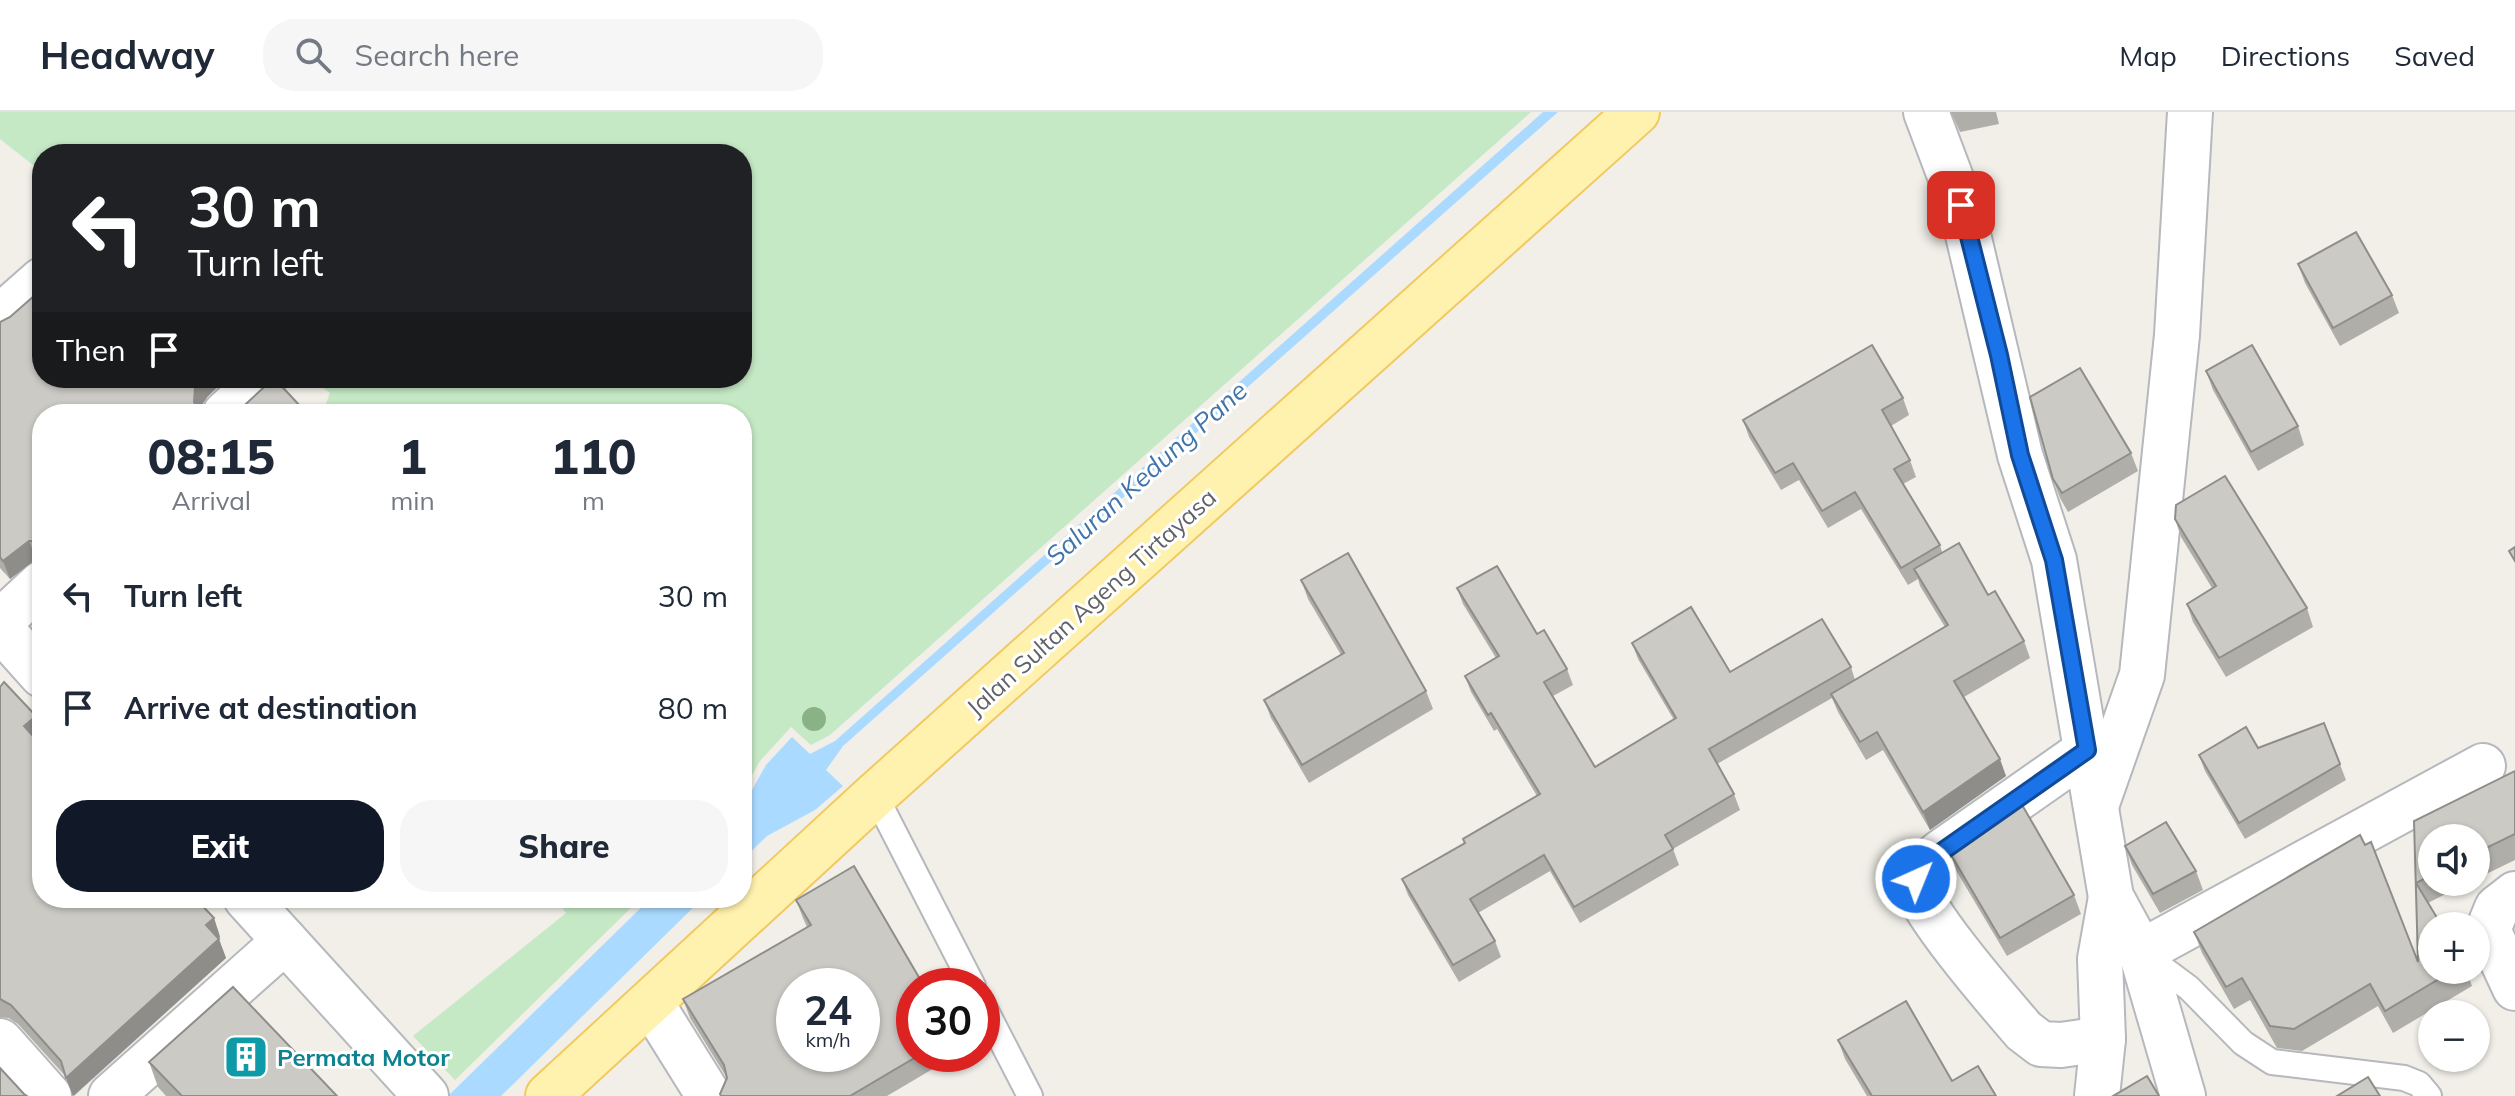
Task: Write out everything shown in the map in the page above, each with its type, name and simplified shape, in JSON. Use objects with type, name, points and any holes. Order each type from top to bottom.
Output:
[{"type":"main road","name":"Jalan Sultan Ageng Tirtayasa","points":[[548,1096],[875,795],[1637,112]]},
{"type":"street","points":[[1926,112],[1961,205],[1999,355],[2020,455],[2054,560],[2111,897],[2141,952],[2183,1096]]},
{"type":"street","points":[[2096,806],[2142,675],[2177,335],[2190,112]]},
{"type":"street","points":[[0,317],[32,289]]},
{"type":"street","points":[[236,404],[253,388]]},
{"type":"street","points":[[0,622],[32,592]]},
{"type":"street","points":[[0,628],[32,664]]},
{"type":"street","points":[[2087,750],[1940,853],[1916,879],[1917,892],[1940,928],[2024,1031],[2041,1044],[2061,1045],[2103,1039]]},
{"type":"street","points":[[2141,952],[2483,766]]},
{"type":"street","points":[[2515,894],[2497,908],[2488,930],[2515,988]]},
{"type":"street","points":[[2097,1096],[2103,1039],[2100,959],[2111,897]]},
{"type":"street","points":[[255,908],[426,1096]]},
{"type":"street","points":[[111,1096],[285,941]]},
{"type":"street","points":[[651,1003],[709,1096]]},
{"type":"street","points":[[0,1041],[49,1096]]},
{"type":"lane","points":[[875,795],[964,968]]},
{"type":"lane","points":[[2141,952],[2189,988],[2243,1043],[2272,1062],[2404,1078],[2419,1084],[2429,1096]]},
{"type":"lane","points":[[1000,1038],[1030,1096]]},
{"type":"green space","points":[[0,112],[1531,112],[830,735],[811,745],[791,727],[760,761],[752,775],[752,404],[326,404],[330,393],[323,388],[752,388],[752,144],[32,144],[32,164],[0,139]]},
{"type":"green space","points":[[562,908],[631,908],[455,1080],[413,1036],[566,913]]},
{"type":"water","name":"Saluran Kedung Pane","points":[[1543,112],[1558,112],[843,746],[826,770],[843,786],[815,810],[767,836],[752,850],[752,790],[766,765],[792,737],[810,754],[835,741]]},
{"type":"water","points":[[641,908],[693,908],[501,1096],[448,1096]]},
{"type":"building","points":[[2356,232],[2392,295],[2333,328],[2298,264]]},
{"type":"building","points":[[32,298],[32,388],[195,388],[195,404],[32,404],[32,541],[3,561],[0,557],[0,322]]},
{"type":"building","points":[[1872,345],[1903,398],[1882,410],[1910,460],[1894,469],[1940,545],[1901,568],[1855,492],[1822,511],[1793,463],[1775,473],[1743,420]]},
{"type":"building","points":[[2252,345],[2298,426],[2251,452],[2206,371]]},
{"type":"building","points":[[2080,368],[2131,453],[2062,493],[2053,479],[2030,397]]},
{"type":"building","points":[[263,388],[283,388],[298,404],[246,404]]},
{"type":"building","points":[[2225,476],[2307,608],[2219,658],[2187,604],[2216,586],[2175,519],[2176,505]]},
{"type":"building","points":[[1959,543],[1988,595],[1995,591],[2024,641],[1954,681],[2000,759],[1923,812],[1877,732],[1860,742],[1831,694],[1948,625],[1914,569]]},
{"type":"building","points":[[2515,547],[2515,561],[2509,551]]},
{"type":"building","points":[[1348,553],[1426,691],[1302,765],[1264,700],[1344,653],[1301,580]]},
{"type":"building","points":[[1497,566],[1537,634],[1544,630],[1567,669],[1544,682],[1595,767],[1676,718],[1632,643],[1691,607],[1730,672],[1822,619],[1851,667],[1709,749],[1734,794],[1665,835],[1673,849],[1574,907],[1544,855],[1470,899],[1495,941],[1453,965],[1402,879],[1540,794],[1465,676],[1499,656],[1457,588]]},
{"type":"building","points":[[4,682],[32,712],[32,719],[24,726],[32,735],[32,908],[204,908],[214,918],[206,925],[219,939],[66,1078],[61,1061],[11,1005],[0,999],[0,687]]},
{"type":"building","points":[[2324,723],[2340,764],[2239,823],[2199,755],[2246,727],[2258,748]]},
{"type":"building","points":[[2515,771],[2515,834],[2490,846],[2490,824],[2418,824],[2418,896],[2424,896],[2434,912],[2418,912],[2418,962],[2414,821]]},
{"type":"building","points":[[2021,803],[2074,895],[2000,938],[1950,853]]},
{"type":"building","points":[[2166,822],[2196,871],[2153,894],[2125,846]]},
{"type":"building","points":[[2360,835],[2365,845],[2371,842],[2418,962],[2418,984],[2430,984],[2385,1011],[2370,984],[2294,1029],[2270,1026],[2242,978],[2226,987],[2194,932]]},
{"type":"building","points":[[854,866],[914,968],[896,968],[896,1069],[850,1096],[721,1096],[727,1078],[724,1065],[683,999],[811,925],[796,900]]},
{"type":"building","points":[[233,987],[337,1096],[182,1096],[149,1062]]},
{"type":"building","points":[[1906,1001],[1952,1081],[1978,1066],[1996,1096],[1872,1096],[1838,1040]]},
{"type":"building","points":[[0,1068],[24,1094],[27,1096],[0,1096]]},
{"type":"building","points":[[2147,1076],[2159,1096],[2113,1096]]},
{"type":"building","points":[[2368,1077],[2380,1096],[2337,1096]]},
{"type":"place","name":"Permata Motor","points":[[246,1057]]},
{"type":"route","points":[[1916,879],[1940,853],[2087,750],[2054,560],[2020,455],[1999,355],[1961,205]]}]
